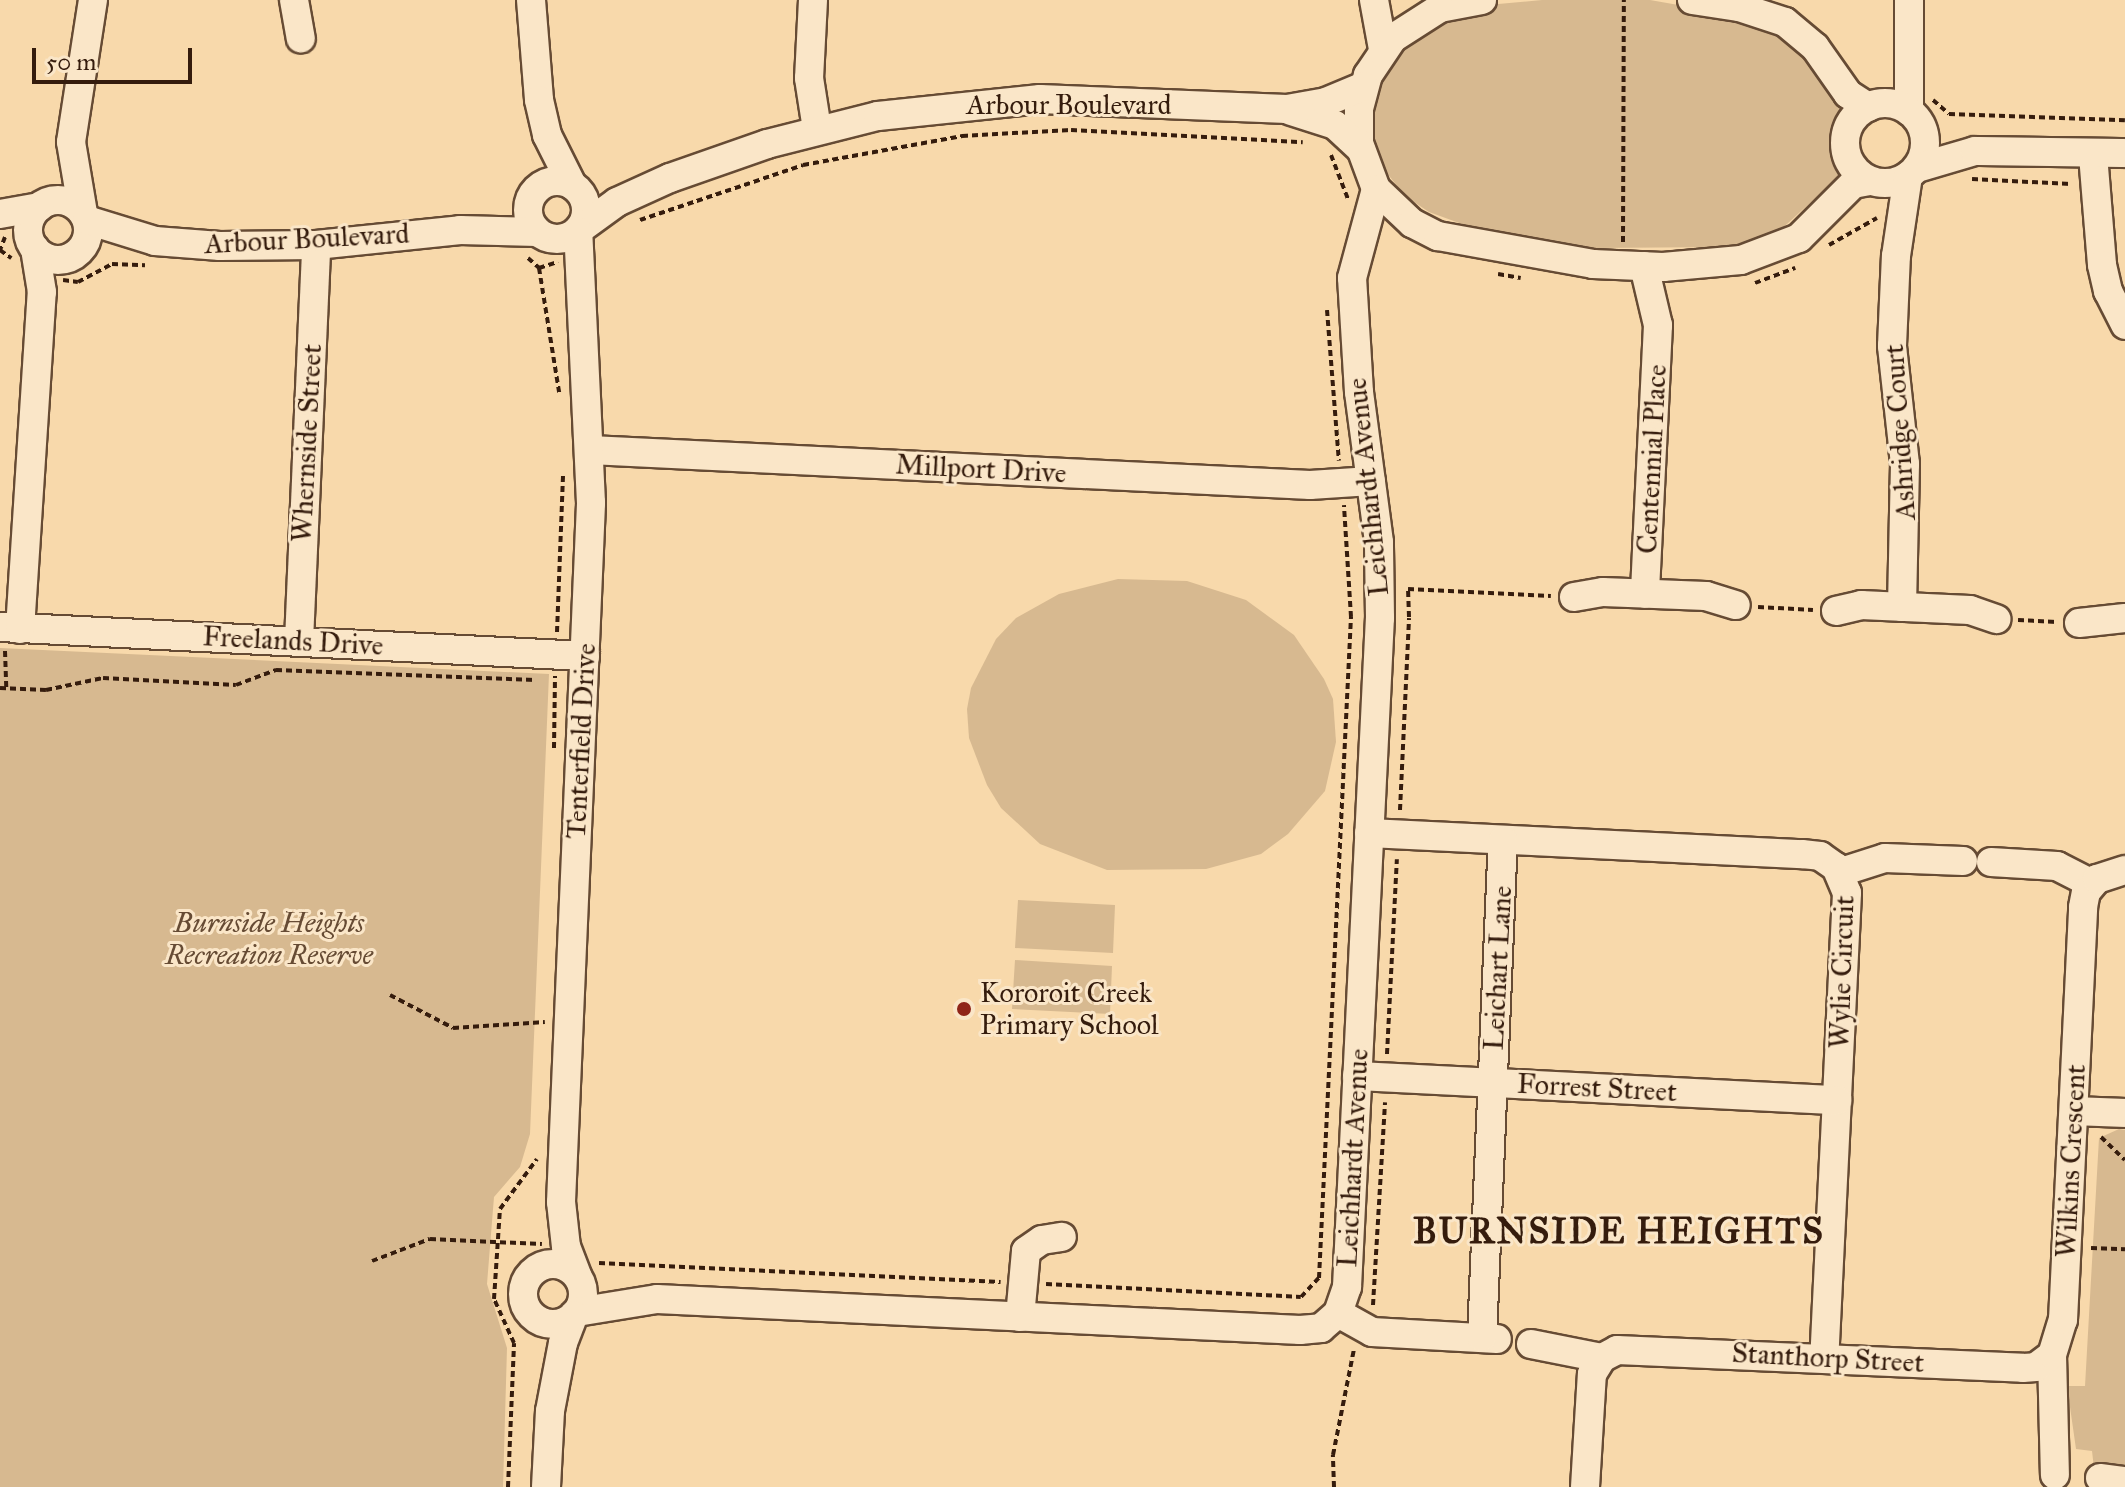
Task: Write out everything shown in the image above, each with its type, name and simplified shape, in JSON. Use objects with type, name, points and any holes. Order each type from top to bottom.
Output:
[{"type":"street","points":[[36,352],[59,279],[76,254],[85,216],[72,169],[73,124],[93,0]]},
{"type":"street","points":[[294,0],[301,38]]},
{"type":"street","points":[[531,0],[539,100],[536,190],[529,218],[540,234]]},
{"type":"street","points":[[813,0],[809,78],[817,129]]},
{"type":"street","points":[[1374,0],[1383,49]]},
{"type":"street","points":[[1391,0],[1408,15],[1423,15],[1482,0]]},
{"type":"street","points":[[1692,0],[1739,7],[1785,22],[1815,47],[1848,94],[1870,106],[1886,103],[1918,108],[2000,149]]},
{"type":"street","points":[[1896,256],[1889,195],[1852,166],[1845,145],[1851,123],[1891,81],[1909,7]]},
{"type":"street","points":[[1896,256],[1913,172],[1925,144],[1918,108],[1909,7]]},
{"type":"street","points":[[1423,15],[1383,49],[1364,86],[1359,108],[1361,149],[1376,189],[1412,223],[1476,246],[1634,266],[1741,260],[1784,246],[1811,228],[1853,184],[1913,172],[1958,154],[2000,149],[2093,155],[2125,153]]},
{"type":"street","points":[[1287,109],[1326,102],[1364,86]]},
{"type":"street","name":"Arbour Boulevard","points":[[670,178],[817,129],[928,108],[1040,99],[1287,109]]},
{"type":"street","points":[[539,100],[547,135],[586,212],[579,230]]},
{"type":"street","points":[[1287,109],[1335,125],[1361,149]]},
{"type":"street","points":[[7,633],[42,292],[29,222],[41,205],[73,124]]},
{"type":"street","points":[[2093,155],[2108,291],[2125,325]]},
{"type":"street","points":[[460,230],[555,180],[574,186],[670,178]]},
{"type":"street","points":[[460,230],[540,234],[561,239],[579,230],[617,202],[670,178]]},
{"type":"street","points":[[1355,314],[1354,266],[1376,189]]},
{"type":"street","points":[[0,214],[65,201],[85,216]]},
{"type":"street","name":"Arbour Boulevard","points":[[85,216],[155,241]]},
{"type":"street","points":[[1355,314],[1359,283],[1376,243],[1390,229],[1412,223]]},
{"type":"street","points":[[0,230],[32,245],[52,259],[76,254]]},
{"type":"street","name":"Arbour Boulevard","points":[[76,254],[155,241],[316,245],[460,230]]},
{"type":"street","name":"Tenterfield Drive","points":[[529,1276],[544,1244],[585,656],[590,450],[581,330],[579,230]]},
{"type":"street","name":"Tenterfield Drive","points":[[540,234],[564,266],[581,330]]},
{"type":"street","name":"Whernside Street","points":[[299,641],[316,245]]},
{"type":"street","name":"Ashridge Court","points":[[1896,256],[1892,346],[1906,496],[1902,607]]},
{"type":"street","points":[[1658,325],[1671,283],[1690,265]]},
{"type":"street","points":[[1634,266],[1658,325]]},
{"type":"street","name":"Leichhardt Avenue","points":[[1338,1313],[1347,1287],[1380,618],[1355,314]]},
{"type":"street","name":"Centennial Place","points":[[1645,594],[1658,325]]},
{"type":"street","name":"Millport Drive","points":[[590,450],[1310,485],[1371,481]]},
{"type":"street","points":[[1574,597],[1603,592],[1682,595],[1718,598],[1736,605]]},
{"type":"street","points":[[1848,608],[1940,609],[1980,612],[1996,619]]},
{"type":"street","points":[[2079,623],[2125,618]]},
{"type":"street","name":"Freelands Drive","points":[[7,633],[299,641],[556,668],[585,656]]},
{"type":"street","name":"Wylie Circuit","points":[[1369,833],[1820,856],[1841,872],[1847,893],[1824,1358]]},
{"type":"street","name":"Leichart Lane","points":[[1338,1313],[1372,1332],[1489,1338],[1492,1083],[1503,840]]},
{"type":"street","points":[[1841,872],[1885,858],[1963,861]]},
{"type":"street","points":[[1991,862],[2057,866],[2092,884],[2109,872],[2125,870]]},
{"type":"street","name":"Wilkins Crescent","points":[[2055,1475],[2052,1355],[2063,1320],[2083,907],[2092,884]]},
{"type":"street","name":"Forrest Street","points":[[1357,1076],[1837,1100]]},
{"type":"street","points":[[2074,1111],[2125,1113]]},
{"type":"street","name":"Tenterfield Drive","points":[[550,1152],[577,1297]]},
{"type":"street","points":[[1020,1317],[1026,1251],[1042,1240],[1062,1237]]},
{"type":"street","points":[[550,1411],[545,1362],[524,1294],[529,1276],[553,1264],[577,1297]]},
{"type":"street","points":[[577,1297],[1300,1330],[1321,1328],[1338,1313]]},
{"type":"street","points":[[533,1316],[554,1324],[577,1297]]},
{"type":"street","points":[[546,1487],[550,1411],[563,1343],[577,1297]]},
{"type":"street","name":"Stanthorp Street","points":[[1531,1344],[1602,1358],[1630,1348],[2023,1368],[2036,1367],[2052,1355]]},
{"type":"street","points":[[1585,1487],[1590,1387],[1602,1358]]},
{"type":"path","points":[[1624,0],[1634,266]]},
{"type":"path","points":[[1918,108],[1949,114],[2125,120]]},
{"type":"path","points":[[633,223],[803,165],[950,137],[1071,130],[1314,143]]},
{"type":"path","points":[[1326,150],[1332,156]]},
{"type":"path","points":[[1960,180],[2094,185]]},
{"type":"path","points":[[539,268],[560,404]]},
{"type":"path","points":[[555,756],[563,458]]},
{"type":"path","points":[[605,1265],[1301,1297],[1319,1278],[1351,617],[1409,618],[1408,589],[1574,597]]},
{"type":"path","points":[[1736,605],[1848,608]]},
{"type":"path","points":[[1996,619],[2079,623]]},
{"type":"path","points":[[7,633],[8,658],[3,688],[46,690],[103,678],[236,685],[276,670],[556,668]]},
{"type":"path","points":[[390,995],[453,1028],[545,1022]]},
{"type":"path","points":[[545,1037],[546,1007]]},
{"type":"path","points":[[2096,1132],[2125,1160]]},
{"type":"path","points":[[508,1487],[514,1343],[494,1299],[498,1242],[504,1201],[550,1152]]},
{"type":"path","points":[[372,1261],[430,1239],[544,1244]]},
{"type":"path","points":[[2091,1248],[2125,1249]]},
{"type":"green space","points":[[1542,0],[1650,0],[1775,22],[1848,102],[1837,138],[1848,168],[1776,234],[1726,247],[1594,248],[1462,224],[1429,212],[1405,196],[1375,158],[1368,115],[1384,59],[1465,7]]},
{"type":"green space","points":[[1118,579],[1187,581],[1246,600],[1294,635],[1324,679],[1333,699],[1336,742],[1325,791],[1288,834],[1261,854],[1206,869],[1107,870],[1040,844],[1001,808],[987,785],[969,738],[967,709],[971,688],[996,639],[1016,618],[1059,594]]},
{"type":"green space","name":"Burnside Heights Recreation Reserve","points":[[0,648],[549,674],[530,1134],[520,1167],[494,1197],[487,1284],[507,1348],[503,1487],[0,1487]]},
{"type":"green space","points":[[1018,900],[1115,905],[1113,953],[1015,948]]},
{"type":"green space","points":[[1015,960],[1112,966],[1110,1014],[1012,1009]]},
{"type":"green space","points":[[2119,1129],[2125,1130],[2125,1469],[2094,1468],[2092,1451],[2076,1449],[2067,1386],[2085,1386],[2099,1138]]},
{"type":"place","name":"Kororoit Creek Primary School","points":[[964,1009]]},
{"type":"district","name":"BURNSIDE HEIGHTS","points":[[1619,1232]]}]
